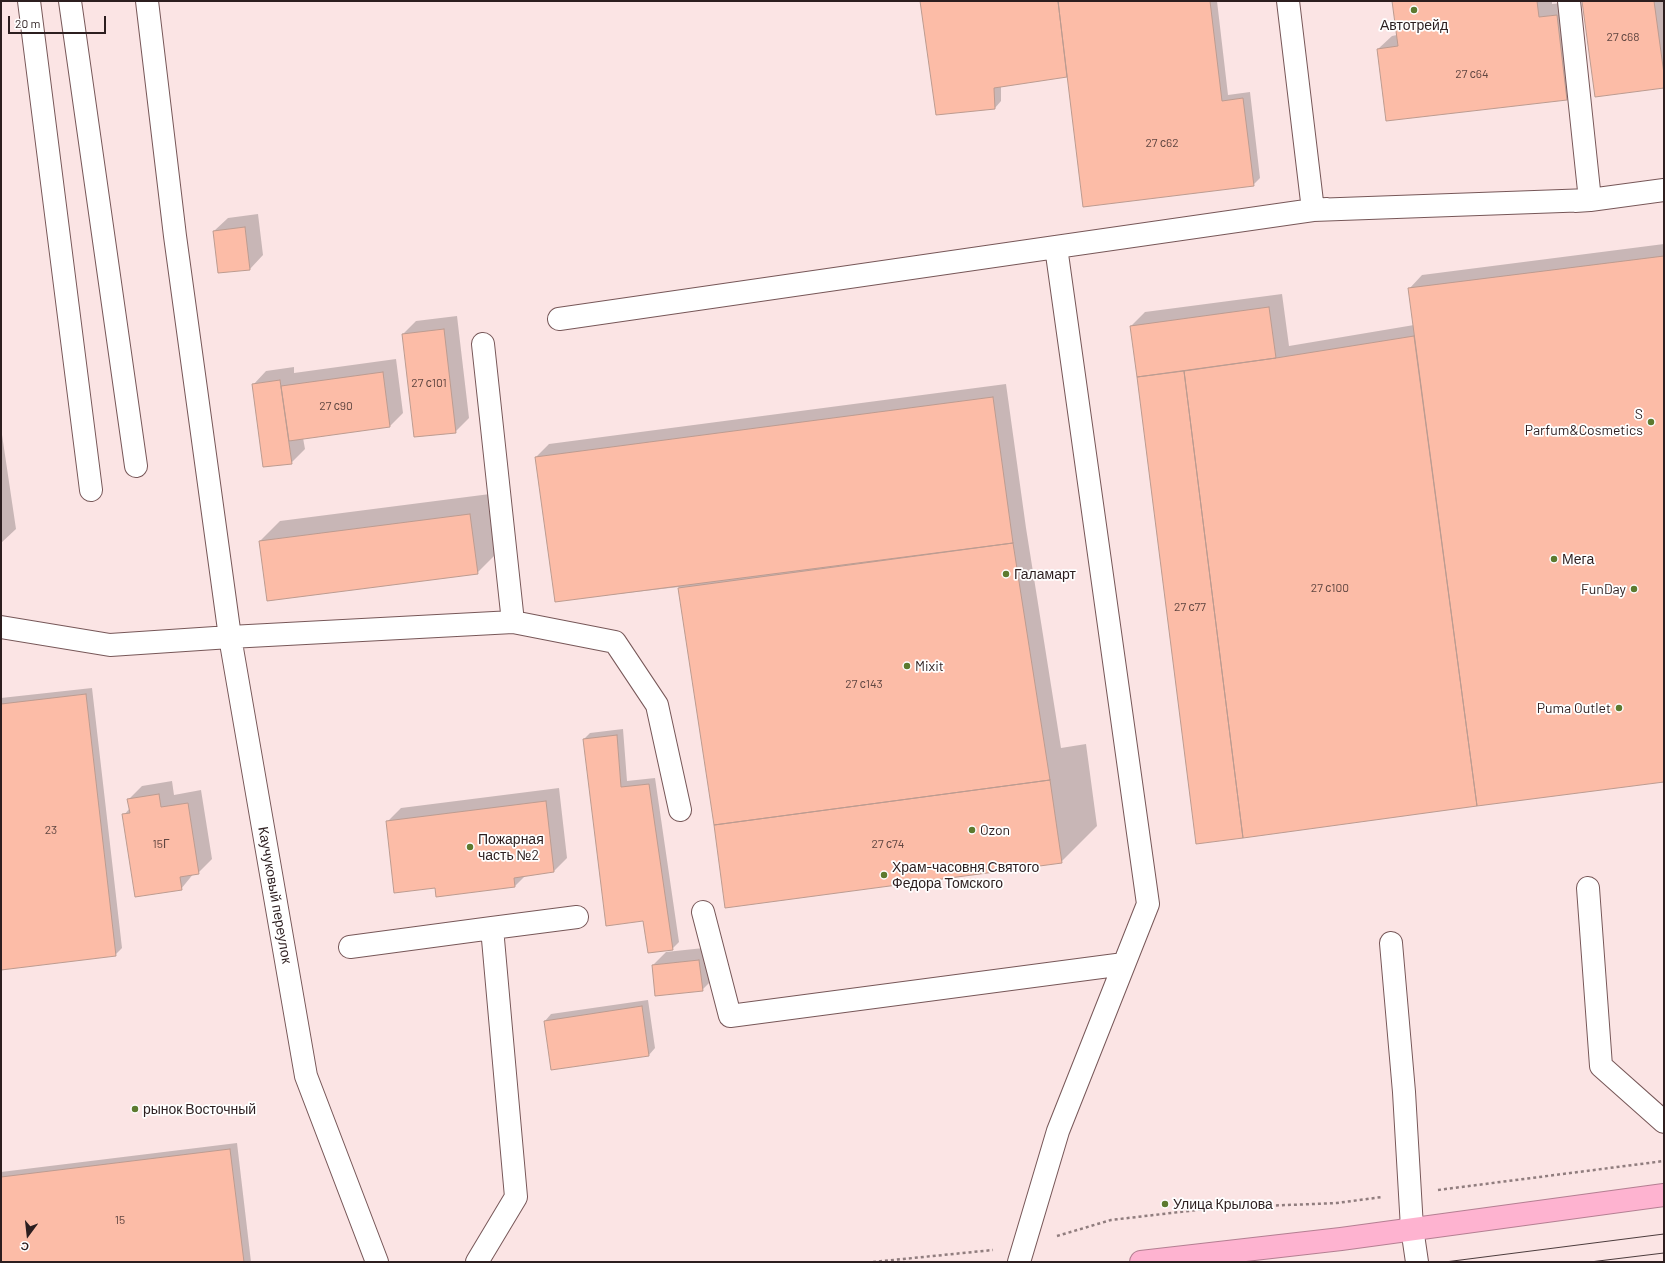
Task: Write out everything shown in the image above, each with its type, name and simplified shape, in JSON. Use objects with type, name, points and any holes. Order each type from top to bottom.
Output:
[{"type":"highway","points":[[1141,1262],[1341,1239],[1412,1228],[1664,1195]]},
{"type":"street","points":[[29,1],[91,490]]},
{"type":"street","points":[[70,1],[136,466]]},
{"type":"street","name":"Каучуковый переулок","points":[[147,1],[175,236],[230,637],[306,1076],[378,1262]]},
{"type":"street","points":[[1288,1],[1312,210]]},
{"type":"street","points":[[1569,1],[1590,200]]},
{"type":"street","points":[[559,319],[1312,210],[1590,200],[1664,190]]},
{"type":"street","points":[[1020,1254],[1058,1131],[1148,904],[1056,247]]},
{"type":"street","points":[[483,344],[513,622]]},
{"type":"street","points":[[1,626],[110,645],[513,622],[615,642],[657,705],[680,810]]},
{"type":"street","points":[[1588,888],[1601,1066],[1664,1122]]},
{"type":"street","points":[[703,912],[730,1016],[1124,964]]},
{"type":"street","points":[[350,947],[577,917]]},
{"type":"street","points":[[477,1262],[516,1197],[492,928]]},
{"type":"street","points":[[1391,943],[1411,1193],[1412,1228],[1417,1262]]},
{"type":"path","points":[[873,1262],[1020,1254],[1111,1220],[1214,1208],[1337,1203],[1664,1161]]},
{"type":"building","points":[[920,1],[1058,1],[1067,77],[994,88],[995,109],[936,115]]},
{"type":"building","points":[[1058,1],[1210,1],[1222,101],[1243,98],[1254,186],[1083,207]]},
{"type":"building","points":[[1392,1],[1537,1],[1539,17],[1557,15],[1567,100],[1386,121],[1377,49],[1398,46]]},
{"type":"building","points":[[1582,1],[1654,1],[1664,74],[1664,88],[1595,97]]},
{"type":"building","points":[[245,227],[250,270],[218,273],[213,231]]},
{"type":"building","name":"Мега","points":[[1664,256],[1664,782],[1477,806],[1408,288]]},
{"type":"building","points":[[1269,307],[1276,358],[1137,377],[1130,326]]},
{"type":"building","points":[[444,329],[456,433],[414,437],[402,334]]},
{"type":"building","points":[[1414,336],[1477,806],[1243,838],[1184,371]]},
{"type":"building","points":[[1184,371],[1243,838],[1196,844],[1137,377]]},
{"type":"building","points":[[383,372],[390,427],[289,441],[281,386]]},
{"type":"building","points":[[280,380],[292,464],[263,467],[252,384]]},
{"type":"building","points":[[993,397],[1013,543],[555,602],[535,457]]},
{"type":"building","points":[[470,514],[478,574],[267,601],[259,541]]},
{"type":"building","points":[[1013,543],[1050,780],[714,825],[678,588]]},
{"type":"building","points":[[86,694],[116,956],[1,970],[1,704]]},
{"type":"building","points":[[617,735],[621,787],[649,784],[673,950],[648,953],[643,921],[606,926],[583,739]]},
{"type":"building","points":[[1050,780],[1062,863],[725,908],[714,825]]},
{"type":"building","points":[[159,794],[161,807],[188,803],[199,874],[180,877],[182,890],[135,897],[122,814],[130,813],[127,799]]},
{"type":"building","name":"Пожарная часть №2","points":[[546,801],[554,872],[514,878],[515,887],[436,897],[435,888],[394,893],[386,821]]},
{"type":"building","points":[[699,960],[703,991],[655,996],[652,965]]},
{"type":"building","points":[[642,1006],[649,1056],[551,1070],[544,1021]]},
{"type":"building","points":[[230,1149],[244,1262],[1,1262],[1,1177]]},
{"type":"tram line","points":[[1445,1262],[1664,1234]]},
{"type":"tram line","points":[[1590,1262],[1664,1253]]},
{"type":"place","name":"Автотрейд","points":[[1414,10]]},
{"type":"place","name":"S Parfum&Cosmetics","points":[[1651,422]]},
{"type":"place","name":"Мега","points":[[1554,559]]},
{"type":"place","name":"Галамарт","points":[[1006,574]]},
{"type":"place","name":"FunDay","points":[[1634,589]]},
{"type":"place","name":"Mixit","points":[[907,666]]},
{"type":"place","name":"Puma Outlet","points":[[1619,708]]},
{"type":"place","name":"Ozon","points":[[972,830]]},
{"type":"place","name":"Пожарная часть №2","points":[[470,847]]},
{"type":"place","name":"Храм-часовня Святого Федора Томского","points":[[884,875]]},
{"type":"place","name":"рынок Восточный","points":[[135,1109]]},
{"type":"place","name":"Улица Крылова","points":[[1165,1204]]}]
